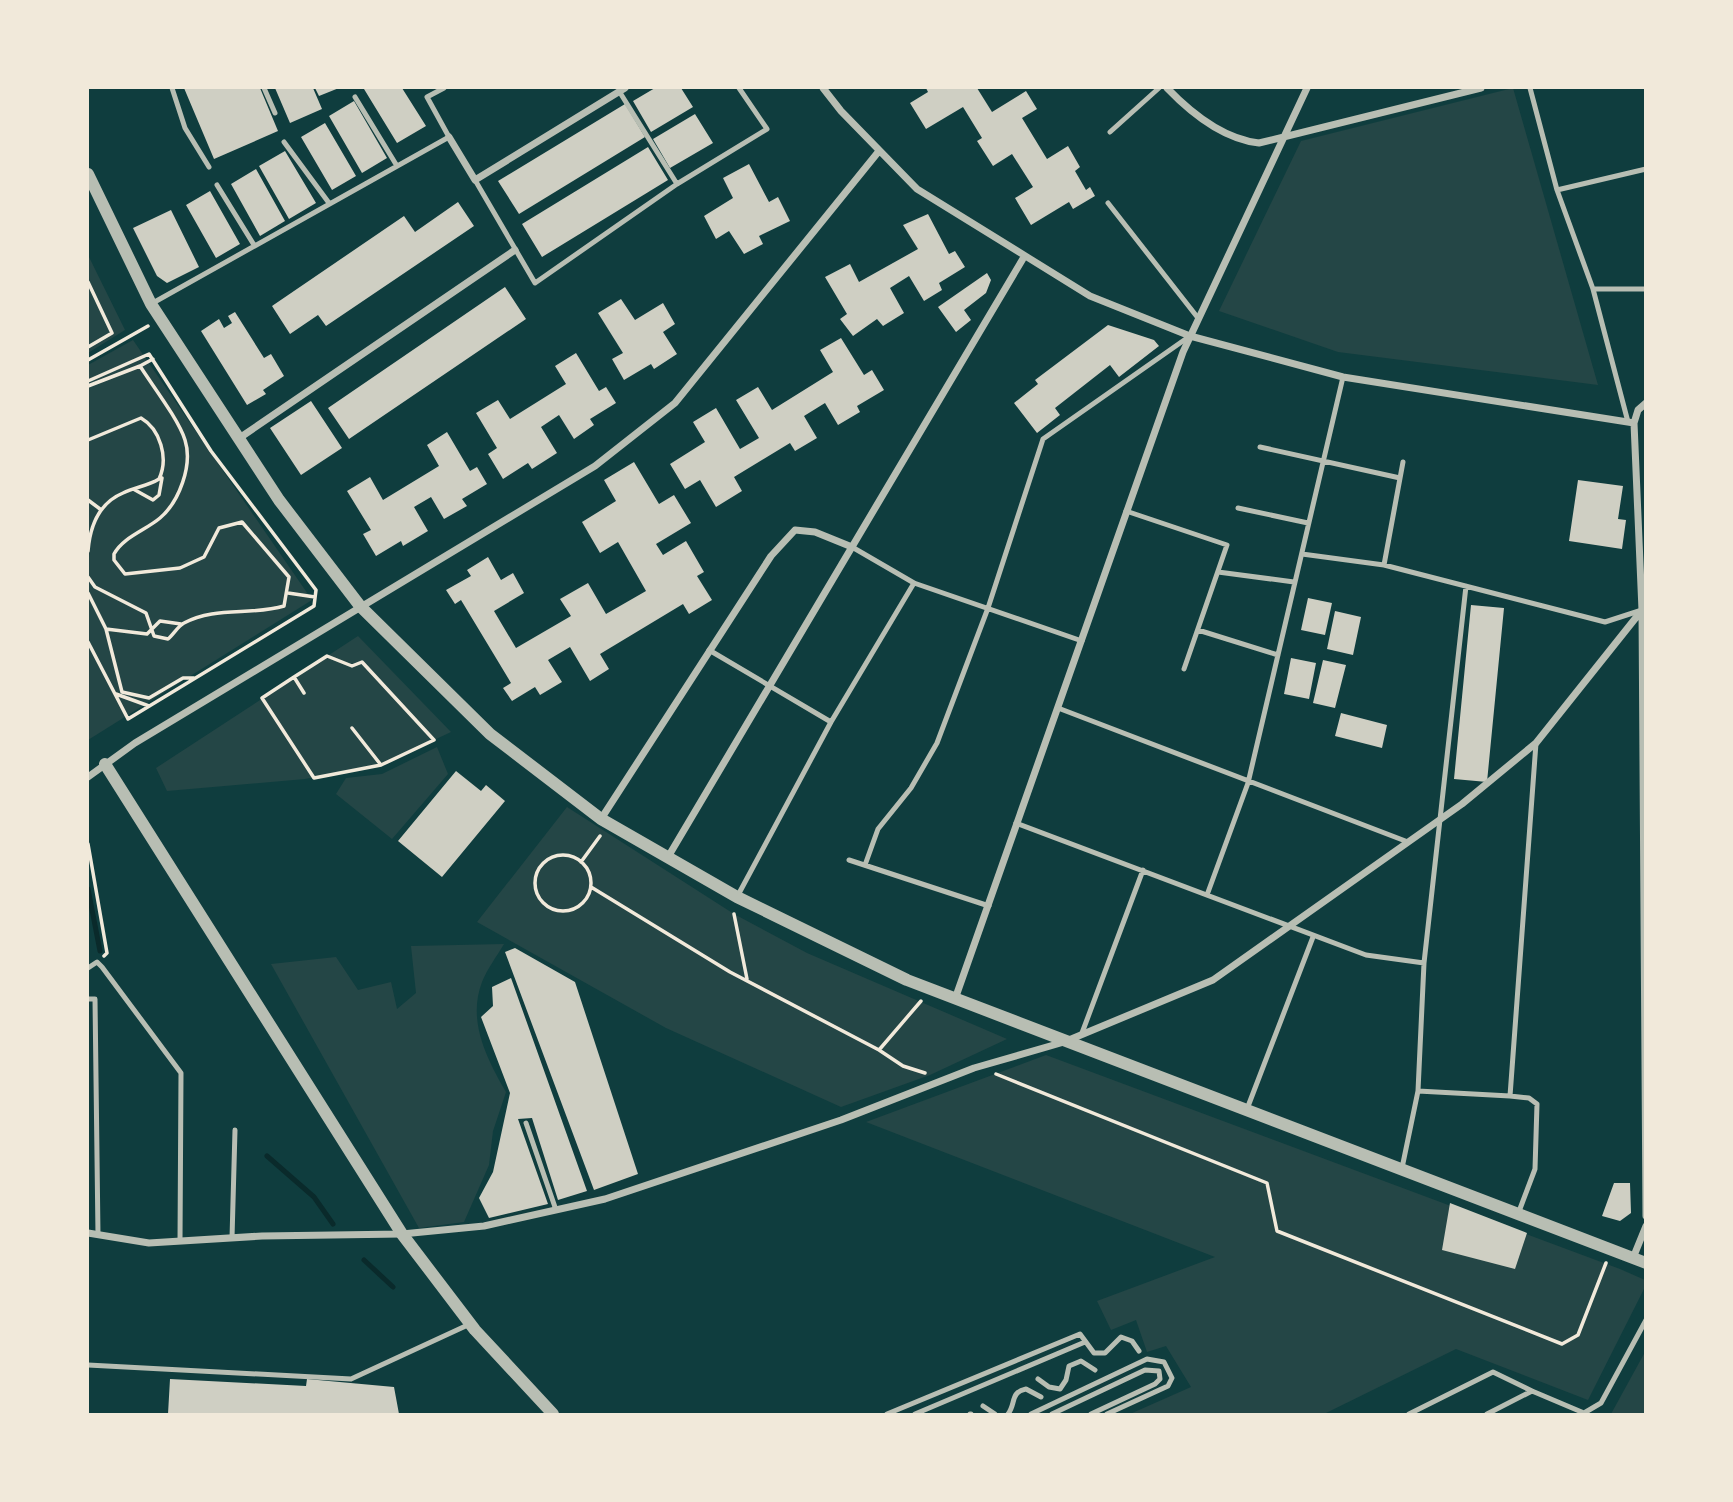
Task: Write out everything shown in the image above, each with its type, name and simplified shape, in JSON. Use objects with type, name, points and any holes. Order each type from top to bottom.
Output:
[{"type":"street","points":[[823,88],[917,189],[1090,296],[1189,336],[1343,377],[1631,423]]},
{"type":"street","points":[[1167,88],[1187,108],[1231,136],[1259,143],[1481,88]]},
{"type":"street","points":[[955,999],[1189,336],[1307,88]]},
{"type":"street","points":[[449,137],[475,180],[622,89]]},
{"type":"street","points":[[88,777],[360,606],[595,466],[664,411],[879,151]]},
{"type":"street","points":[[88,174],[152,304],[279,500],[360,606],[490,734],[602,826],[668,856],[737,897],[906,980],[1646,1263]]},
{"type":"street","points":[[238,439],[515,250]]},
{"type":"street","points":[[668,856],[1024,257]]},
{"type":"street","points":[[1646,403],[1638,410],[1631,423],[1644,607],[1646,1216]]},
{"type":"street","points":[[602,826],[709,650],[771,556],[795,530],[815,532],[852,547]]},
{"type":"street","points":[[88,1233],[149,1243],[402,1234],[484,1226],[605,1199],[841,1119],[974,1068],[1064,1042],[1213,980],[1438,821],[1536,743],[1644,607]]},
{"type":"street","points":[[105,764],[402,1234],[470,1324],[553,1415]]},
{"type":"street","points":[[1633,1258],[1646,1226]]},
{"type":"lane","points":[[172,88],[185,128],[209,167]]},
{"type":"lane","points":[[264,88],[275,113]]},
{"type":"lane","points":[[152,304],[449,137],[428,97],[444,88]]},
{"type":"lane","points":[[475,180],[536,283],[677,184],[767,130],[739,88]]},
{"type":"lane","points":[[1110,132],[1159,88]]},
{"type":"lane","points":[[1530,88],[1557,190],[1593,289],[1631,423]]},
{"type":"lane","points":[[622,89],[677,184]]},
{"type":"lane","points":[[355,97],[397,166]]},
{"type":"lane","points":[[284,142],[329,203]]},
{"type":"lane","points":[[1557,190],[1646,169]]},
{"type":"lane","points":[[217,185],[254,245]]},
{"type":"lane","points":[[1108,203],[1198,318]]},
{"type":"lane","points":[[1593,289],[1646,289]]},
{"type":"lane","points":[[865,865],[878,829],[911,788],[937,743],[988,608],[1043,439],[1189,336]]},
{"type":"lane","points":[[1207,895],[1248,783],[1343,377]]},
{"type":"lane","points":[[1260,447],[1400,478]]},
{"type":"lane","points":[[1384,565],[1403,462]]},
{"type":"lane","points":[[1238,508],[1308,523]]},
{"type":"lane","points":[[1126,511],[1227,545],[1184,669]]},
{"type":"lane","points":[[852,547],[914,583],[1082,641]]},
{"type":"lane","points":[[1302,554],[1384,565],[1605,622],[1644,607]]},
{"type":"lane","points":[[1218,572],[1294,582]]},
{"type":"lane","points":[[737,897],[831,722],[914,583]]},
{"type":"lane","points":[[1402,1168],[1418,1091],[1424,963],[1466,586]]},
{"type":"lane","points":[[1198,630],[1278,655]]},
{"type":"lane","points":[[709,650],[831,722]]},
{"type":"lane","points":[[1058,708],[1248,783],[1408,842]]},
{"type":"lane","points":[[1510,1096],[1536,743]]},
{"type":"lane","points":[[1016,823],[1313,937],[1366,955],[1424,963]]},
{"type":"lane","points":[[849,860],[989,906]]},
{"type":"lane","points":[[1083,1033],[1143,870]]},
{"type":"lane","points":[[1247,1109],[1313,937]]},
{"type":"lane","points":[[88,968],[97,962],[181,1073],[180,1241]]},
{"type":"lane","points":[[88,999],[95,999],[98,1235]]},
{"type":"lane","points":[[1418,1091],[1529,1098],[1537,1104],[1535,1169],[1518,1214]]},
{"type":"lane","points":[[526,1123],[556,1210]]},
{"type":"lane","points":[[232,1238],[235,1130]]},
{"type":"lane","points":[[1409,1415],[1493,1372],[1584,1413],[1601,1403],[1646,1320]]},
{"type":"lane","points":[[88,1365],[351,1379],[470,1324]]},
{"type":"lane","points":[[887,1415],[1080,1334],[1094,1353],[1105,1353],[1121,1336],[1132,1340],[1139,1351]]},
{"type":"lane","points":[[915,1415],[1085,1342]]},
{"type":"lane","points":[[1031,1415],[1147,1359],[1164,1362],[1172,1378],[1168,1387],[1107,1415]]},
{"type":"lane","points":[[1038,1379],[1049,1387],[1060,1389],[1066,1380],[1069,1366],[1074,1362],[1081,1361],[1095,1370]]},
{"type":"lane","points":[[1052,1415],[1145,1370],[1159,1371],[1160,1379],[1155,1384],[1091,1415]]},
{"type":"lane","points":[[1008,1415],[1015,1393],[1020,1390],[1027,1389],[1041,1398]]},
{"type":"lane","points":[[1487,1415],[1532,1391]]},
{"type":"lane","points":[[984,1406],[995,1415]]},
{"type":"path","points":[[88,282],[113,333],[88,347]]},
{"type":"path","points":[[88,360],[162,318]]},
{"type":"path","points":[[88,383],[149,354],[211,451],[316,590],[314,606],[128,719],[88,642]]},
{"type":"path","points":[[88,383],[153,359]]},
{"type":"path","points":[[106,629],[147,634],[160,621],[181,624],[211,614],[270,610],[284,606],[288,593],[289,577],[242,522],[219,527],[204,556],[180,568],[125,574],[118,567],[114,560],[117,549],[154,523],[176,501],[186,461],[185,440],[140,366]]},
{"type":"path","points":[[88,440],[141,418],[149,423],[163,447],[159,495],[153,500],[135,490]]},
{"type":"path","points":[[88,551],[94,520],[100,510],[122,493],[153,483],[162,476]]},
{"type":"path","points":[[88,500],[100,510]]},
{"type":"path","points":[[88,577],[95,587],[146,613],[154,636],[168,639],[181,624]]},
{"type":"path","points":[[88,593],[106,629],[122,692],[149,698],[183,678],[195,678]]},
{"type":"path","points":[[288,593],[315,597]]},
{"type":"path","points":[[327,656],[336,662],[352,666],[362,662],[434,740],[382,765],[314,778],[262,698],[294,677],[327,656]]},
{"type":"path","points":[[294,677],[304,693]]},
{"type":"path","points":[[114,694],[149,706]]},
{"type":"path","points":[[352,728],[382,765]]},
{"type":"path","points":[[581,862],[602,826]]},
{"type":"path","points":[[88,845],[107,953],[97,962]]},
{"type":"path","points":[[564,855],[581,862],[591,878],[591,887],[582,904],[565,912],[547,908],[536,893],[535,875],[546,860],[564,855]]},
{"type":"path","points":[[591,887],[747,979],[879,1049],[903,1066],[930,1075]]},
{"type":"path","points":[[734,914],[747,979]]},
{"type":"path","points":[[879,1049],[921,1001]]},
{"type":"path","points":[[994,1073],[1267,1183],[1277,1231],[1562,1344],[1578,1335],[1606,1264]]},
{"type":"shaded area","points":[[1513,88],[1598,385],[1338,352],[1219,311],[1301,141]]},
{"type":"shaded area","points":[[88,255],[125,330],[88,353]]},
{"type":"shaded area","points":[[133,340],[312,600],[88,740],[88,365]]},
{"type":"shaded area","points":[[358,636],[451,732],[381,765],[305,779],[167,791],[156,768]]},
{"type":"shaded area","points":[[437,747],[448,774],[392,839],[336,794],[346,778],[382,774]]},
{"type":"shaded area","points":[[567,807],[734,914],[807,953],[1007,1039],[930,1075],[841,1107],[666,1028],[477,922]]},
{"type":"shaded area","points":[[504,944],[482,982],[477,1011],[486,1053],[506,1092],[493,1131],[489,1165],[464,1222],[419,1228],[271,964],[336,957],[358,990],[391,982],[397,1009],[416,993],[411,946]]},
{"type":"shaded area","points":[[1046,1055],[1645,1280],[1645,1287],[1588,1400],[1456,1349],[1324,1414],[1130,1414],[1191,1387],[1166,1346],[1147,1352],[1136,1320],[1111,1330],[1097,1301],[1215,1257],[866,1122]]},
{"type":"shaded area","points":[[1645,1352],[1645,1414],[1611,1414]]},
{"type":"building","points":[[184,88],[260,88],[278,131],[214,159]]},
{"type":"building","points":[[275,88],[313,88],[322,109],[290,123]]},
{"type":"building","points":[[315,88],[339,88],[319,96]]},
{"type":"building","points":[[402,88],[426,126],[397,143],[364,89]]},
{"type":"building","points":[[655,88],[681,88],[693,107],[651,132],[633,101]]},
{"type":"building","points":[[926,88],[977,88],[992,112],[1026,91],[1037,109],[1022,118],[1047,159],[1068,146],[1080,167],[1075,171],[1086,190],[1090,187],[1095,196],[1073,209],[1069,202],[1031,225],[1015,198],[1033,187],[1012,154],[993,166],[977,141],[982,138],[963,107],[926,129],[910,103],[928,92]]},
{"type":"building","points":[[354,101],[387,158],[362,173],[329,116]]},
{"type":"building","points":[[625,104],[645,137],[519,214],[498,181]]},
{"type":"building","points":[[695,114],[713,143],[670,168],[653,139]]},
{"type":"building","points":[[325,123],[356,176],[332,190],[301,137]]},
{"type":"building","points":[[648,147],[668,180],[542,257],[522,224]]},
{"type":"building","points":[[285,151],[316,203],[289,219],[259,166]]},
{"type":"building","points":[[749,164],[769,202],[778,197],[790,221],[759,236],[763,244],[744,254],[729,231],[716,239],[704,216],[733,198],[723,178]]},
{"type":"building","points":[[256,169],[285,221],[260,236],[231,184]]},
{"type":"building","points":[[210,191],[240,244],[216,258],[186,205]]},
{"type":"building","points":[[458,202],[474,226],[326,326],[318,315],[290,334],[272,306],[404,216],[415,232]]},
{"type":"building","points":[[171,210],[199,267],[167,283],[157,276],[133,228]]},
{"type":"building","points":[[928,214],[949,254],[955,251],[965,267],[939,283],[942,290],[924,301],[909,276],[890,288],[904,313],[883,326],[877,319],[853,336],[840,319],[847,314],[825,277],[850,264],[859,282],[918,249],[903,225]]},
{"type":"building","points":[[987,273],[991,280],[986,293],[964,310],[971,320],[956,332],[938,307]]},
{"type":"building","points":[[505,287],[526,319],[349,439],[328,408]]},
{"type":"building","points":[[621,299],[635,320],[663,303],[675,324],[663,332],[677,354],[654,369],[651,364],[624,380],[612,359],[623,353],[598,313]]},
{"type":"building","points":[[235,312],[264,358],[271,354],[284,376],[263,390],[266,394],[247,405],[201,331],[219,319],[224,328],[232,323],[228,316]]},
{"type":"building","points":[[1108,325],[1154,340],[1159,346],[1119,377],[1110,365],[1055,408],[1060,415],[1037,433],[1014,403],[1038,384],[1035,380]]},
{"type":"building","points":[[841,338],[864,375],[872,370],[884,390],[857,406],[860,412],[838,425],[825,403],[804,416],[817,438],[795,451],[790,443],[734,477],[742,491],[716,507],[700,480],[685,489],[670,464],[705,442],[693,422],[716,408],[740,449],[759,438],[736,400],[758,387],[772,410],[833,372],[820,350]]},
{"type":"building","points":[[576,353],[599,391],[606,387],[616,403],[590,419],[594,425],[574,439],[559,415],[541,427],[557,453],[532,469],[528,463],[503,479],[488,454],[497,448],[476,413],[498,400],[510,419],[566,384],[555,366]]},
{"type":"building","points":[[311,401],[342,448],[301,475],[270,428]]},
{"type":"building","points":[[447,432],[470,471],[477,467],[487,484],[462,499],[467,506],[444,519],[431,497],[414,507],[428,531],[403,546],[401,541],[376,556],[363,534],[371,530],[347,491],[370,477],[383,500],[439,466],[427,445]]},
{"type":"building","points":[[634,462],[659,504],[674,495],[691,523],[656,544],[663,555],[686,541],[704,572],[697,576],[712,600],[689,614],[683,604],[600,654],[609,669],[590,681],[570,647],[548,660],[562,682],[540,695],[535,687],[512,701],[503,688],[511,683],[461,600],[455,604],[446,590],[471,576],[467,570],[488,557],[501,580],[513,573],[524,593],[494,611],[516,648],[571,616],[560,599],[588,583],[606,614],[646,591],[618,542],[600,553],[582,522],[616,501],[604,480]]},
{"type":"building","points":[[1578,480],[1623,486],[1618,519],[1626,520],[1622,549],[1569,541]]},
{"type":"building","points":[[1308,598],[1332,603],[1325,635],[1301,630]]},
{"type":"building","points":[[1471,605],[1504,608],[1487,782],[1454,779]]},
{"type":"building","points":[[1335,611],[1361,617],[1353,655],[1327,649]]},
{"type":"building","points":[[1291,658],[1316,663],[1309,699],[1284,694]]},
{"type":"building","points":[[1323,660],[1346,665],[1335,708],[1313,703]]},
{"type":"building","points":[[1341,713],[1387,725],[1382,748],[1335,736]]},
{"type":"building","points":[[456,771],[481,791],[486,785],[505,801],[442,877],[398,841]]},
{"type":"building","points":[[515,948],[575,982],[638,1174],[594,1190],[505,952]]},
{"type":"building","points":[[511,978],[587,1191],[558,1200],[532,1118],[518,1119],[548,1204],[489,1218],[479,1198],[493,1172],[510,1093],[481,1017],[493,1006],[492,987]]},
{"type":"building","points":[[1614,1183],[1630,1183],[1631,1213],[1620,1221],[1602,1216]]},
{"type":"building","points":[[1450,1203],[1527,1233],[1515,1269],[1442,1250]]},
{"type":"building","points":[[170,1379],[306,1386],[307,1379],[394,1387],[399,1414],[168,1414]]},
{"type":"waterway","points":[[88,889],[100,951]]},
{"type":"waterway","points":[[267,1156],[314,1197],[333,1224]]},
{"type":"waterway","points":[[364,1260],[393,1287]]}]
